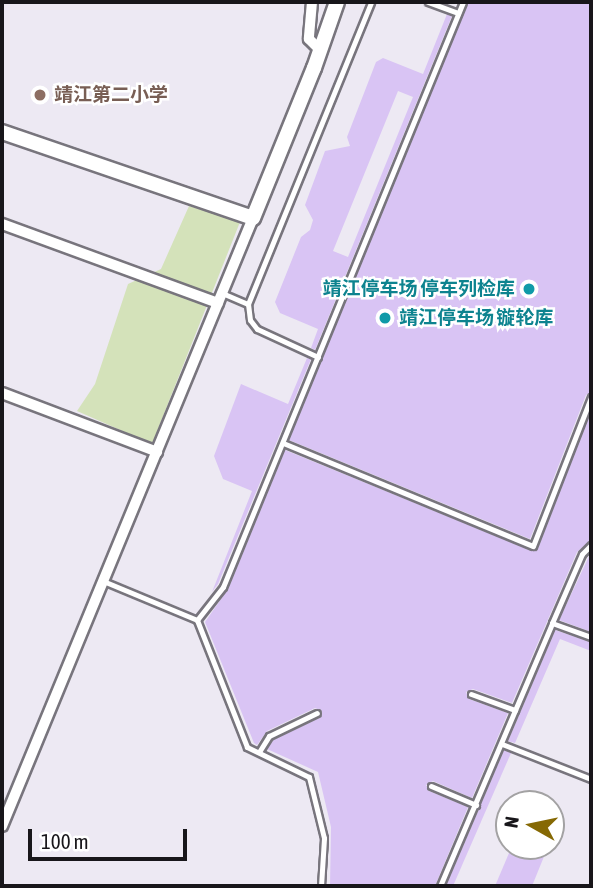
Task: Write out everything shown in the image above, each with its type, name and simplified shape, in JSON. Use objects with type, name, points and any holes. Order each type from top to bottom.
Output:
[{"type":"main road","points":[[2,132],[253,218],[337,2]]},
{"type":"street","points":[[312,2],[309,39],[320,50]]},
{"type":"street","points":[[2,826],[253,218]]},
{"type":"street","points":[[2,224],[220,298]]},
{"type":"street","points":[[2,393],[157,452]]},
{"type":"lane","points":[[318,357],[257,330],[250,320],[248,304],[370,2]]},
{"type":"lane","points":[[428,2],[458,13]]},
{"type":"lane","points":[[197,620],[223,587],[463,2]]},
{"type":"lane","points":[[220,298],[248,304]]},
{"type":"lane","points":[[283,443],[533,546],[591,397]]},
{"type":"lane","points":[[440,886],[582,554],[591,545]]},
{"type":"lane","points":[[582,554],[591,557]]},
{"type":"lane","points":[[103,581],[197,620],[247,747],[309,777],[324,838],[321,886]]},
{"type":"lane","points":[[552,623],[591,637]]},
{"type":"lane","points":[[471,694],[515,710]]},
{"type":"lane","points":[[259,752],[269,736],[317,713]]},
{"type":"lane","points":[[502,744],[591,779]]},
{"type":"lane","points":[[431,786],[476,805]]},
{"type":"green space","points":[[189,206],[240,222],[152,444],[77,411],[95,384],[128,284],[161,269]]},
{"type":"building","points":[[468,2],[591,2],[591,392],[586,395],[530,539],[289,440]]},
{"type":"building","points":[[447,14],[452,16],[315,350],[311,348],[318,329],[280,313],[275,302],[301,237],[310,230],[313,220],[305,205],[325,151],[350,146],[347,137],[376,62],[383,58],[423,74]],"holes":[[[398,91],[413,97],[348,257],[333,251]]]},
{"type":"building","points":[[307,358],[311,359],[218,584],[212,592],[252,491],[223,479],[214,456],[241,384],[288,404]]},
{"type":"building","points":[[591,411],[591,540],[577,552],[512,703],[473,689],[466,692],[469,699],[508,713],[472,798],[433,781],[426,785],[429,791],[468,807],[435,886],[330,886],[331,827],[318,772],[267,749],[273,740],[319,718],[322,711],[315,708],[267,731],[257,745],[254,743],[205,622],[228,589],[285,450],[533,551],[538,548]]},
{"type":"building","points":[[591,552],[591,632],[559,620]]},
{"type":"building","points":[[555,630],[591,642],[591,651],[560,639],[515,743],[508,741]]},
{"type":"building","points":[[504,750],[511,753],[453,886],[446,886]]},
{"type":"building","points":[[506,860],[543,860],[532,886],[495,886]]},
{"type":"place","name":"靖江第二小学","points":[[40,95]]},
{"type":"place","name":"靖江停车场 停车列检库","points":[[529,289]]},
{"type":"place","name":"靖江停车场 镟轮库","points":[[385,318]]}]
